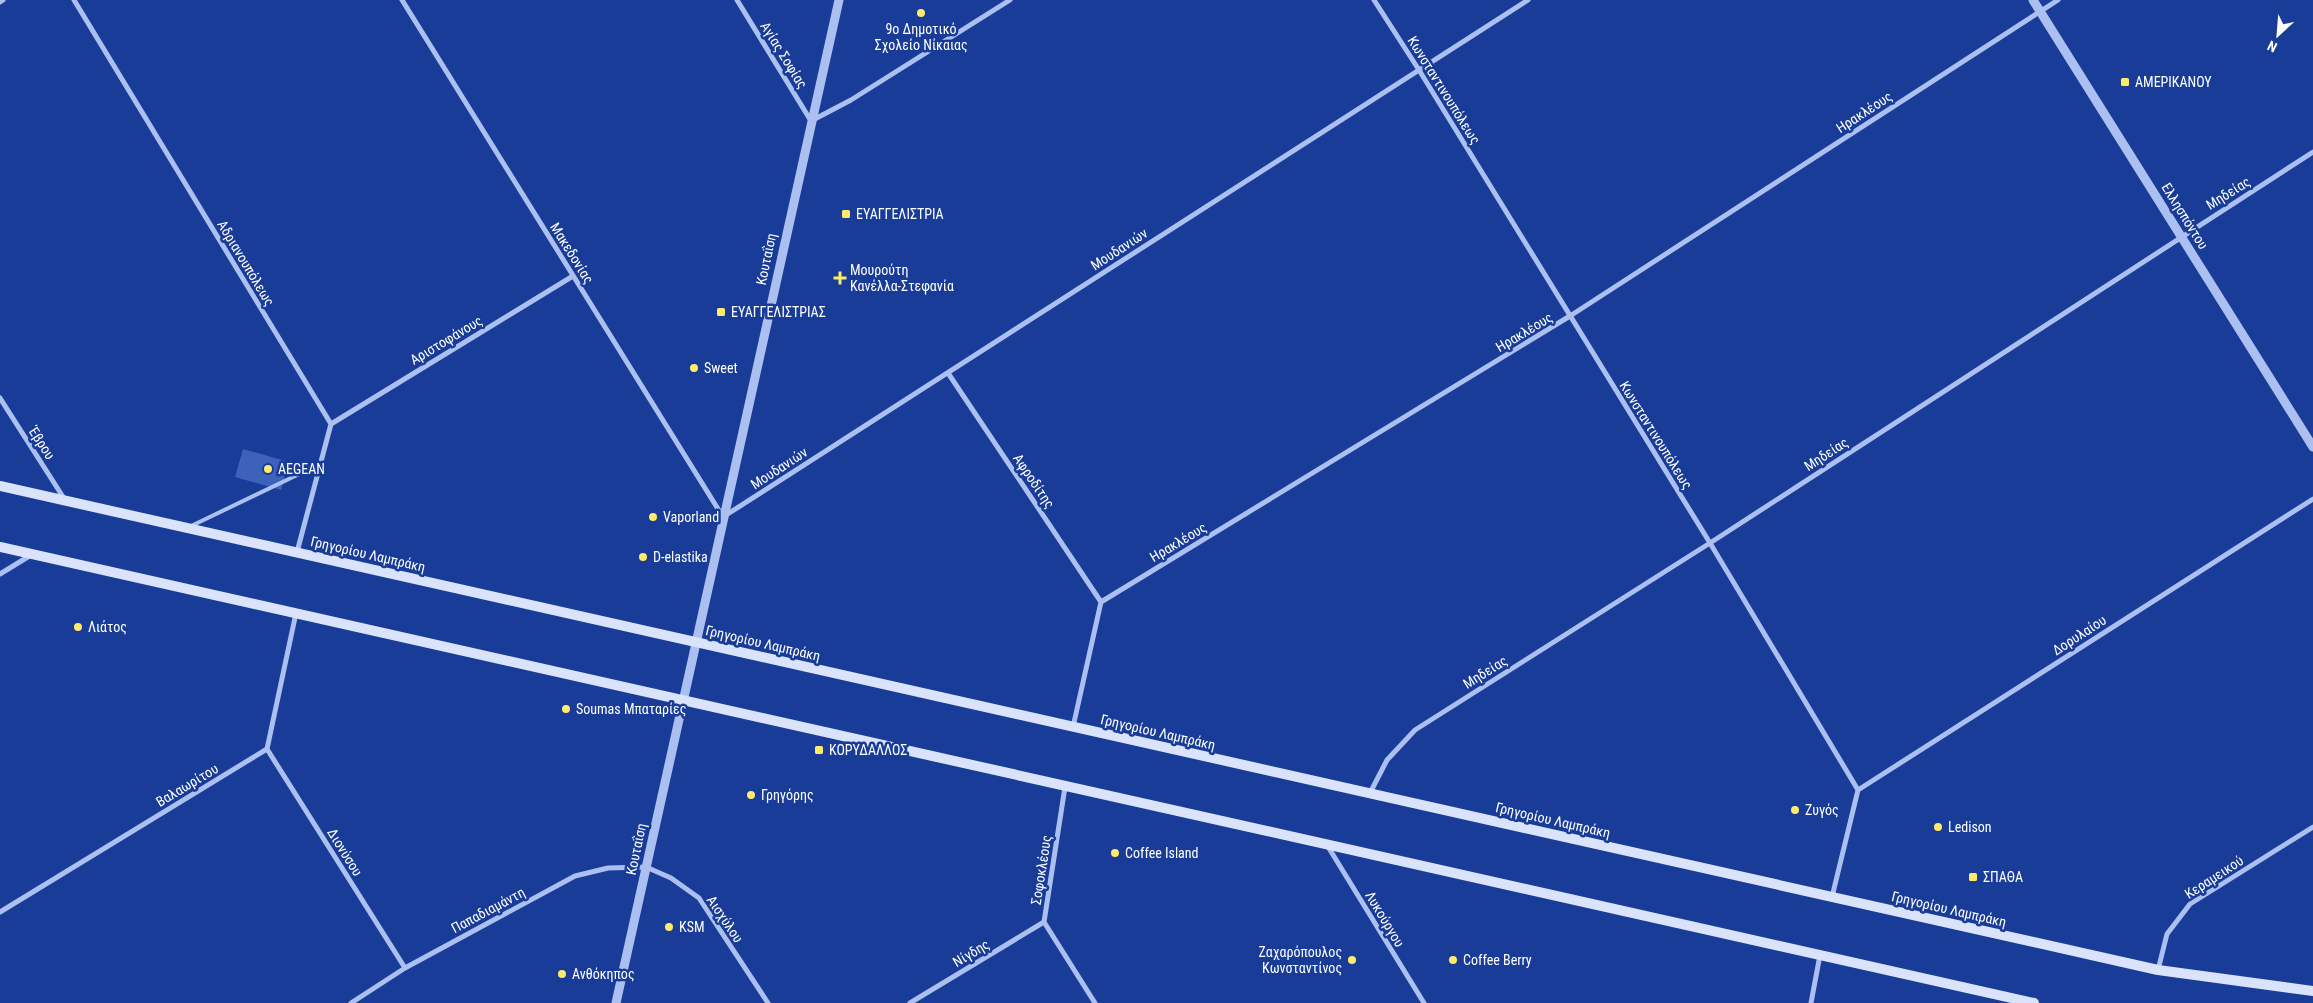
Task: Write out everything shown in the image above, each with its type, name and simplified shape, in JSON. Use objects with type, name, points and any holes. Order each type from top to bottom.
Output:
[{"type":"main road","name":"Γρηγορίου Λαμπράκη","points":[[0,486],[2158,970],[2313,991]]},
{"type":"main road","points":[[0,547],[2034,1003]]},
{"type":"street","name":"Αδριανουπόλεως","points":[[74,0],[331,424]]},
{"type":"street","name":"Μακεδονίας","points":[[402,0],[723,518]]},
{"type":"street","name":"Αγίας Σοφίας","points":[[737,0],[811,122]]},
{"type":"street","name":"Κουταΐση","points":[[616,1003],[838,0]]},
{"type":"street","points":[[811,122],[851,100],[1010,0]]},
{"type":"street","name":"Κωνσταντινουπόλεως","points":[[1374,0],[1710,543],[1858,790]]},
{"type":"street","name":"Μουδανιών","points":[[723,518],[1528,0]]},
{"type":"street","name":"Ελλησπόντου","points":[[2033,0],[2313,447]]},
{"type":"street","name":"Ηρακλέους","points":[[1101,602],[1570,316],[2058,0]]},
{"type":"street","name":"Μηδείας","points":[[1370,793],[1387,760],[1415,730],[1710,543],[2313,152]]},
{"type":"street","name":"Αριστοφάνους","points":[[331,424],[573,276]]},
{"type":"street","name":"Αφροδίτης","points":[[948,373],[1101,602]]},
{"type":"street","name":"Έβρου","points":[[0,398],[65,500]]},
{"type":"street","points":[[297,552],[331,424]]},
{"type":"street","name":"Δορυλαίου","points":[[1858,790],[2313,499]]},
{"type":"street","points":[[0,574],[31,554]]},
{"type":"street","points":[[1074,727],[1101,602]]},
{"type":"street","points":[[266,749],[296,613]]},
{"type":"street","name":"Βαλαωρίτου","points":[[0,912],[266,749]]},
{"type":"street","name":"Διονύσου","points":[[266,749],[405,968]]},
{"type":"street","name":"Σοφοκλέους","points":[[1066,787],[1044,922],[1095,1003]]},
{"type":"street","points":[[1832,897],[1858,790]]},
{"type":"street","name":"Κεραμεικού","points":[[2158,970],[2167,934],[2190,904],[2313,827]]},
{"type":"street","name":"Λυκούργου","points":[[1327,845],[1424,1003]]},
{"type":"street","name":"Παπαδιαμάντη","points":[[351,1003],[405,968],[575,876],[608,868],[646,866]]},
{"type":"street","name":"Αισχύλου","points":[[646,866],[671,878],[699,898],[768,1003]]},
{"type":"street","name":"Νίγδης","points":[[910,1003],[1044,922]]},
{"type":"street","points":[[1811,1003],[1820,955]]},
{"type":"lane","points":[[186,528],[320,464]]},
{"type":"building","points":[[243,449],[289,462],[281,490],[235,477]]},
{"type":"place","name":"9o Δημοτικό Σχολείο Νίκαιας","points":[[921,13]]},
{"type":"place","name":"ΑΜΕΡΙΚΑΝΟΥ","points":[[2125,82]]},
{"type":"place","name":"ΕΥΑΓΓΕΛΙΣΤΡΙΑ","points":[[846,214]]},
{"type":"place","name":"Μουρούτη Κανέλλα-Στεφανία","points":[[840,278]]},
{"type":"place","name":"ΕΥΑΓΓΕΛΙΣΤΡΙΑΣ","points":[[721,312]]},
{"type":"place","name":"Sweet","points":[[694,368]]},
{"type":"place","name":"AEGEAN","points":[[268,469]]},
{"type":"place","name":"Vaporland","points":[[653,517]]},
{"type":"place","name":"D-elastika","points":[[643,557]]},
{"type":"place","name":"Λιάτος","points":[[78,627]]},
{"type":"place","name":"Soumas Μπαταρίες","points":[[566,709]]},
{"type":"place","name":"ΚΟΡΥΔΑΛΛΟΣ","points":[[819,750]]},
{"type":"place","name":"Γρηγόρης","points":[[751,795]]},
{"type":"place","name":"Ζυγός","points":[[1795,810]]},
{"type":"place","name":"Ledison","points":[[1938,827]]},
{"type":"place","name":"Coffee Island","points":[[1115,853]]},
{"type":"place","name":"ΣΠΑΘΑ","points":[[1973,877]]},
{"type":"place","name":"KSM","points":[[669,927]]},
{"type":"place","name":"Ζαχαρόπουλος Κωνσταντίνος","points":[[1352,960]]},
{"type":"place","name":"Coffee Berry","points":[[1453,960]]},
{"type":"place","name":"Ανθόκηπος","points":[[562,974]]}]
